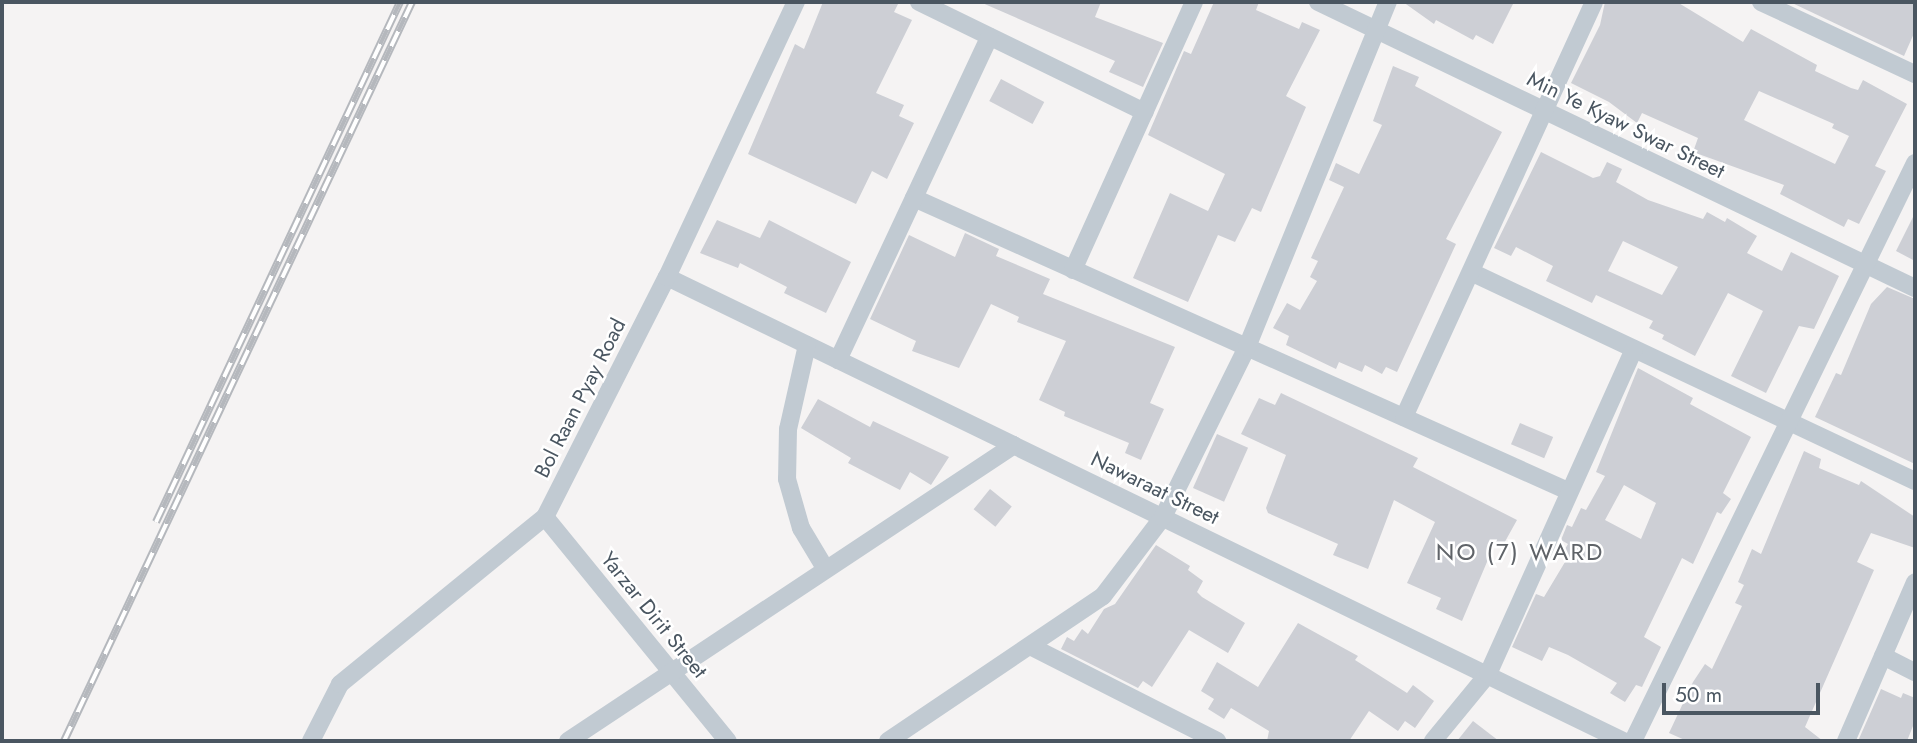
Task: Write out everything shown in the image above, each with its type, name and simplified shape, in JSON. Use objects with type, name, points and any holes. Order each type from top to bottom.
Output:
[{"type":"street","name":"Bol Raan Pyay Road","points":[[311,741],[340,684],[545,517],[667,277],[796,2]]},
{"type":"street","points":[[919,2],[1145,112]]},
{"type":"street","points":[[1073,270],[1194,2]]},
{"type":"street","name":"Min Ye Kyaw Swar Street","points":[[1318,2],[1915,288]]},
{"type":"street","points":[[888,741],[1103,596],[1163,517],[1247,347],[1388,2]]},
{"type":"street","points":[[1404,417],[1473,273],[1542,110],[1594,2]]},
{"type":"street","points":[[1761,2],[1783,6],[1915,74]]},
{"type":"street","points":[[838,360],[989,37]]},
{"type":"street","points":[[1633,741],[1787,423],[1869,266],[1915,163]]},
{"type":"street","points":[[914,198],[1569,491]]},
{"type":"street","points":[[1473,273],[1915,481]]},
{"type":"street","name":"Nawaraat Street","points":[[667,277],[1623,741]]},
{"type":"street","points":[[807,345],[788,429],[787,479],[801,528],[825,568]]},
{"type":"street","points":[[1433,741],[1488,674],[1634,349]]},
{"type":"street","points":[[568,741],[669,670],[1014,445]]},
{"type":"street","name":"Yarzar Dirit Street","points":[[545,517],[728,741]]},
{"type":"street","points":[[1846,741],[1915,582]]},
{"type":"street","points":[[1030,646],[1207,739]]},
{"type":"street","points":[[1883,656],[1915,671]]},
{"type":"building","points":[[823,2],[899,2],[894,12],[912,20],[876,93],[904,105],[899,116],[914,123],[887,179],[872,171],[856,204],[748,154],[795,44],[804,49]]},
{"type":"building","points":[[980,2],[1101,2],[1095,17],[1163,43],[1143,87],[1109,72],[1115,61]]},
{"type":"building","points":[[1214,2],[1259,2],[1256,10],[1299,29],[1302,22],[1320,30],[1286,96],[1306,107],[1261,212],[1252,208],[1235,242],[1218,235],[1188,302],[1133,278],[1170,193],[1208,211],[1225,174],[1148,135],[1184,51],[1191,54]]},
{"type":"building","points":[[1403,2],[1514,2],[1493,44],[1476,35],[1473,40],[1436,20],[1434,24]]},
{"type":"building","points":[[1605,2],[1677,2],[1743,42],[1751,29],[1817,65],[1815,71],[1858,90],[1863,80],[1907,104],[1875,166],[1886,171],[1859,224],[1848,219],[1844,227],[1780,194],[1784,185],[1693,152],[1698,138],[1642,113],[1637,123],[1609,102],[1571,83],[1600,25]],"holes":[[[1759,91],[1834,124],[1832,128],[1849,136],[1835,164],[1744,120]]]},
{"type":"building","points":[[1790,2],[1915,2],[1915,31],[1904,56]]},
{"type":"building","points":[[1393,66],[1419,77],[1415,86],[1502,132],[1446,239],[1456,244],[1397,372],[1386,367],[1382,374],[1365,365],[1362,372],[1339,362],[1336,369],[1286,345],[1289,336],[1273,328],[1287,303],[1300,310],[1317,281],[1310,277],[1318,261],[1311,258],[1344,187],[1329,180],[1336,163],[1359,174],[1382,125],[1373,121]]},
{"type":"building","points":[[1001,79],[1044,102],[1033,124],[989,101]]},
{"type":"building","points":[[1541,152],[1593,178],[1600,176],[1607,162],[1622,169],[1616,182],[1648,200],[1703,219],[1707,212],[1725,222],[1727,218],[1757,236],[1747,253],[1782,271],[1791,252],[1839,276],[1814,329],[1799,326],[1766,393],[1731,376],[1763,311],[1728,293],[1695,356],[1662,339],[1664,335],[1649,328],[1653,321],[1596,295],[1592,303],[1546,281],[1553,266],[1516,247],[1511,256],[1494,248]],"holes":[[[1623,241],[1678,267],[1662,295],[1608,271]]]},
{"type":"building","points":[[1915,213],[1915,261],[1896,251]]},
{"type":"building","points":[[717,220],[760,238],[769,220],[851,262],[826,313],[784,293],[787,287],[740,263],[738,268],[700,253]]},
{"type":"building","points":[[965,233],[999,249],[996,256],[1050,279],[1043,294],[1175,347],[1150,403],[1164,409],[1141,460],[1125,453],[1129,443],[1064,416],[1065,412],[1039,400],[1066,341],[1017,322],[1019,317],[991,304],[959,368],[912,351],[916,341],[870,319],[909,235],[955,257]]},
{"type":"building","points":[[1887,287],[1915,299],[1915,464],[1815,417],[1836,373],[1841,375],[1871,304]]},
{"type":"building","points":[[1638,368],[1693,398],[1690,404],[1751,437],[1723,493],[1731,499],[1721,514],[1717,512],[1693,564],[1682,558],[1644,637],[1661,647],[1642,687],[1636,685],[1625,702],[1610,693],[1617,683],[1568,655],[1549,647],[1542,661],[1512,647],[1536,594],[1544,597],[1568,557],[1562,554],[1568,544],[1561,540],[1567,525],[1572,527],[1581,508],[1586,510],[1605,476],[1596,472]],"holes":[[[1624,485],[1656,503],[1641,539],[1605,520]]]},
{"type":"building","points":[[1281,393],[1418,458],[1413,467],[1517,520],[1502,547],[1495,543],[1462,621],[1436,609],[1441,598],[1407,583],[1435,522],[1394,500],[1368,569],[1333,555],[1338,544],[1268,513],[1266,508],[1286,455],[1241,434],[1259,398],[1275,405]]},
{"type":"building","points":[[818,399],[870,427],[873,421],[949,457],[931,485],[910,472],[900,490],[848,463],[851,458],[801,428]]},
{"type":"building","points":[[1520,423],[1553,437],[1544,458],[1511,444]]},
{"type":"building","points":[[1217,434],[1248,448],[1224,502],[1193,488]]},
{"type":"building","points":[[1804,451],[1821,459],[1819,468],[1859,485],[1861,481],[1915,517],[1915,548],[1871,533],[1857,562],[1874,570],[1805,727],[1823,741],[1687,741],[1669,733],[1693,682],[1705,664],[1712,669],[1742,606],[1735,603],[1744,585],[1738,582],[1752,549],[1761,554]]},
{"type":"building","points":[[990,489],[1012,507],[995,527],[974,509]]},
{"type":"building","points":[[1156,545],[1190,566],[1188,570],[1203,581],[1197,592],[1202,597],[1245,623],[1228,653],[1189,630],[1152,687],[1143,681],[1138,688],[1061,649],[1067,637],[1074,641],[1082,629],[1088,634],[1104,609],[1115,604]]},
{"type":"building","points":[[1298,623],[1358,656],[1355,660],[1407,693],[1413,685],[1434,701],[1415,728],[1405,721],[1398,731],[1369,711],[1349,741],[1267,741],[1269,731],[1231,708],[1224,719],[1208,709],[1214,699],[1201,691],[1217,662],[1258,687]]},
{"type":"building","points":[[1881,689],[1901,698],[1903,693],[1915,698],[1915,721],[1907,741],[1858,741]]},
{"type":"building","points":[[1473,721],[1499,741],[1457,741]]},
{"type":"railway","points":[[156,522],[400,2]]},
{"type":"railway","points":[[64,741],[412,2]]},
{"type":"district","name":"NO (7) WARD","points":[[1520,552]]}]
